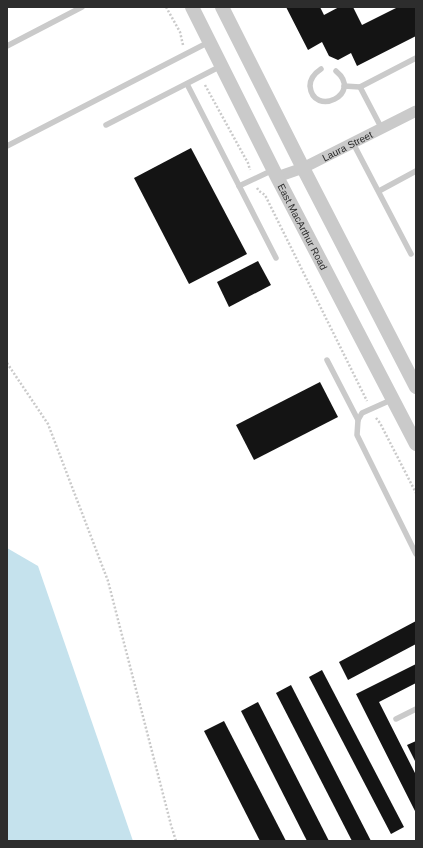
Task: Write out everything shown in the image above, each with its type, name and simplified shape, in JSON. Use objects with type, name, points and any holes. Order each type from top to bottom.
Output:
[{"type":"street","name":"East MacArthur Road","points":[[192,7],[275,173],[416,444]]},
{"type":"street","points":[[222,7],[416,387]]},
{"type":"street","name":"Laura Street","points":[[275,173],[303,168],[416,111]]},
{"type":"lane","points":[[7,46],[82,7]]},
{"type":"lane","points":[[7,146],[209,42]]},
{"type":"lane","points":[[344,86],[360,87],[416,58]]},
{"type":"lane","points":[[106,124],[222,66]]},
{"type":"lane","points":[[321,69],[311,81],[312,92],[319,100],[330,102],[336,100],[343,92],[344,86],[341,76],[336,71]]},
{"type":"lane","points":[[187,84],[276,258]]},
{"type":"lane","points":[[360,87],[382,129]]},
{"type":"lane","points":[[353,143],[411,254]]},
{"type":"lane","points":[[378,191],[416,171]]},
{"type":"lane","points":[[239,186],[253,179],[275,173]]},
{"type":"lane","points":[[327,360],[358,420]]},
{"type":"lane","points":[[393,399],[362,413],[358,420],[357,435],[416,554]]},
{"type":"lane","points":[[396,719],[416,709]]},
{"type":"path","points":[[166,7],[180,32],[183,45],[187,53]]},
{"type":"path","points":[[201,77],[248,163],[258,191],[265,195],[371,409],[380,423],[416,493]]},
{"type":"path","points":[[7,363],[48,424],[108,581],[176,841]]},
{"type":"water","points":[[7,548],[38,566],[133,841],[7,841]]},
{"type":"building","points":[[286,7],[320,7],[324,15],[339,7],[353,7],[362,25],[398,7],[416,7],[416,36],[357,66],[351,53],[338,60],[329,56],[322,42],[308,50]]},
{"type":"building","points":[[191,148],[247,254],[189,284],[134,178]]},
{"type":"building","points":[[258,261],[271,285],[229,307],[217,282]]},
{"type":"building","points":[[320,382],[338,417],[254,460],[236,425]]},
{"type":"building","points":[[416,621],[416,644],[348,680],[339,662]]},
{"type":"building","points":[[416,664],[416,683],[379,702],[416,775],[416,813],[356,694]]},
{"type":"building","points":[[322,670],[404,827],[391,834],[309,677]]},
{"type":"building","points":[[291,685],[371,841],[352,841],[276,693]]},
{"type":"building","points":[[258,702],[329,841],[307,841],[241,711]]},
{"type":"building","points":[[224,721],[286,841],[260,841],[204,731]]},
{"type":"building","points":[[416,741],[416,763],[407,745]]}]
